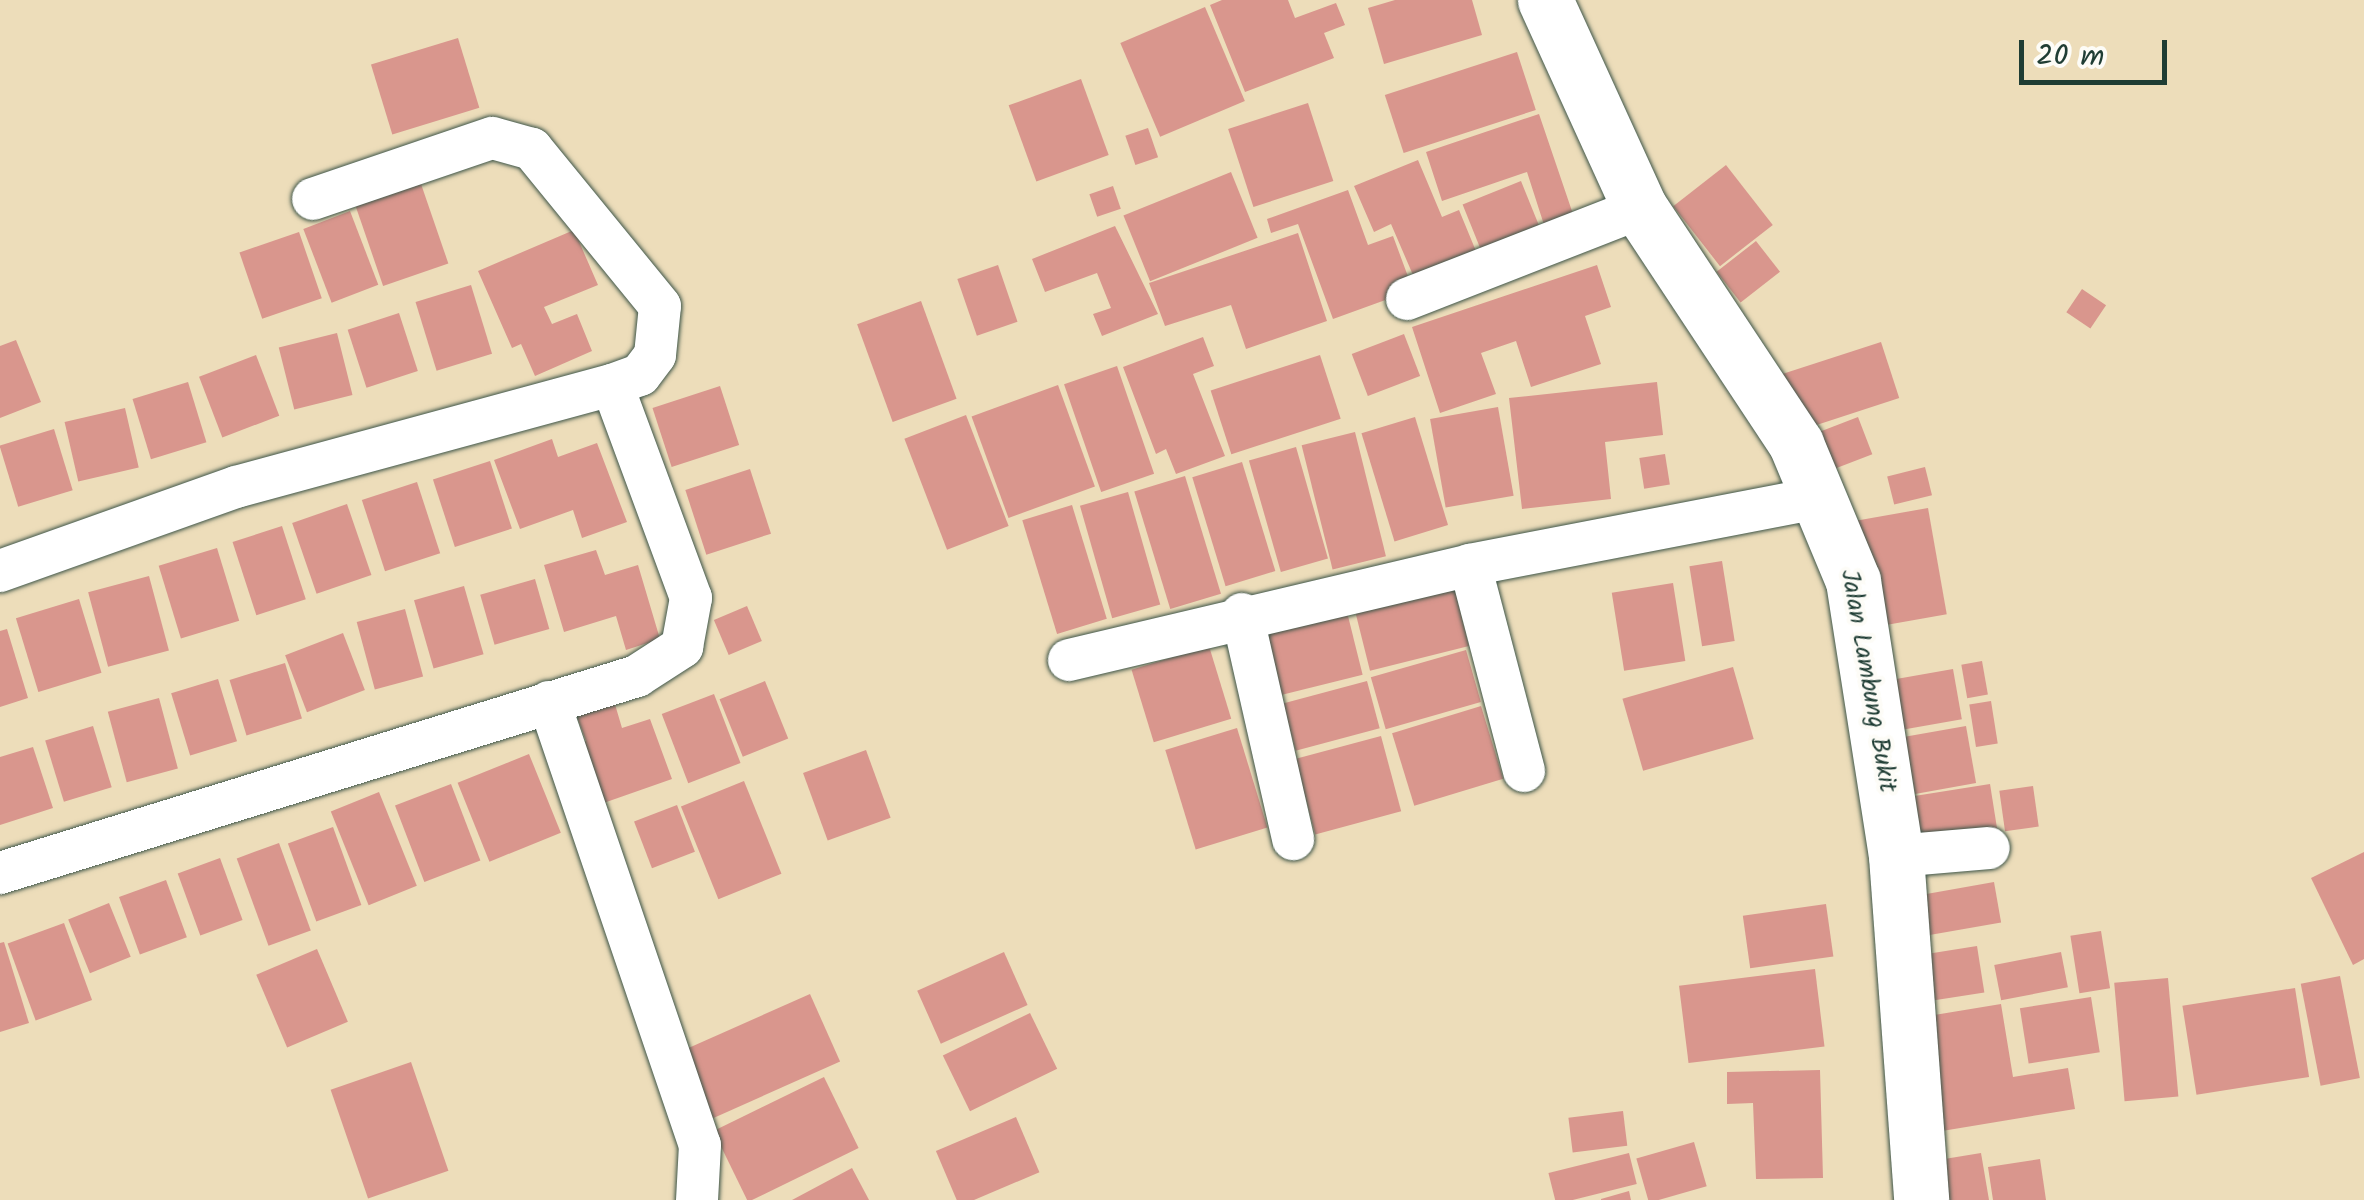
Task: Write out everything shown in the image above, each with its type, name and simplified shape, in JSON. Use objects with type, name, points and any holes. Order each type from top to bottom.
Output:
[{"type":"street","name":"Jalan Lambung Bukit","points":[[1545,0],[1640,208],[1824,497],[1853,581],[1896,856],[1921,1200]]},
{"type":"street","points":[[0,571],[236,487],[640,376],[656,355],[660,306],[532,149],[492,138],[313,199]]},
{"type":"street","points":[[1407,299],[1640,208]]},
{"type":"street","points":[[0,873],[659,665],[693,624],[612,385]]},
{"type":"street","points":[[1068,660],[1242,614],[1470,565],[1824,497]]},
{"type":"street","points":[[1470,565],[1524,771]]},
{"type":"street","points":[[1242,614],[1293,839]]},
{"type":"street","points":[[549,702],[700,1146],[696,1200]]},
{"type":"street","points":[[1896,856],[1989,848]]},
{"type":"building","points":[[1222,0],[1288,0],[1295,18],[1336,3],[1345,25],[1324,33],[1334,58],[1245,92],[1210,5]]},
{"type":"building","points":[[1395,0],[1472,0],[1482,35],[1384,64],[1368,8]]},
{"type":"building","points":[[1205,7],[1245,101],[1160,137],[1120,43]]},
{"type":"building","points":[[458,38],[479,108],[392,134],[371,65]]},
{"type":"building","points":[[1517,52],[1536,110],[1404,153],[1385,95]]},
{"type":"building","points":[[1081,79],[1109,155],[1036,181],[1009,105]]},
{"type":"building","points":[[1308,103],[1333,181],[1253,207],[1228,129]]},
{"type":"building","points":[[1539,114],[1575,220],[1546,231],[1527,172],[1442,201],[1426,152]]},
{"type":"building","points":[[1148,128],[1158,157],[1135,165],[1125,136]]},
{"type":"building","points":[[1418,160],[1442,217],[1459,210],[1478,256],[1416,282],[1391,224],[1374,232],[1354,186]]},
{"type":"building","points":[[1726,165],[1773,225],[1720,266],[1673,206]]},
{"type":"building","points":[[1231,172],[1258,238],[1150,281],[1123,215]]},
{"type":"building","points":[[1521,181],[1544,238],[1485,261],[1463,205]]},
{"type":"building","points":[[421,184],[448,263],[383,286],[356,206]]},
{"type":"building","points":[[1113,186],[1121,209],[1097,217],[1089,194]]},
{"type":"building","points":[[1348,190],[1368,245],[1393,236],[1413,290],[1333,319],[1298,224],[1271,233],[1267,219]]},
{"type":"building","points":[[350,211],[378,285],[332,303],[303,229]]},
{"type":"building","points":[[1115,226],[1158,314],[1102,336],[1093,314],[1111,308],[1097,273],[1045,292],[1032,259]]},
{"type":"building","points":[[574,230],[598,285],[544,307],[552,324],[577,314],[592,351],[535,376],[521,344],[512,348],[478,271]]},
{"type":"building","points":[[299,232],[322,298],[262,319],[239,253]]},
{"type":"building","points":[[1298,233],[1327,321],[1246,349],[1231,305],[1165,326],[1149,283]]},
{"type":"building","points":[[1756,241],[1780,272],[1741,303],[1717,272]]},
{"type":"building","points":[[998,265],[1018,322],[977,336],[957,279]]},
{"type":"building","points":[[1597,265],[1611,307],[1585,316],[1601,364],[1531,387],[1516,341],[1481,353],[1496,394],[1440,413],[1412,327]]},
{"type":"building","points":[[471,285],[492,354],[437,371],[416,302]]},
{"type":"building","points":[[2082,289],[2106,305],[2090,328],[2066,312]]},
{"type":"building","points":[[921,301],[957,399],[893,422],[857,324]]},
{"type":"building","points":[[399,313],[418,371],[366,388],[348,330]]},
{"type":"building","points":[[337,333],[352,395],[294,410],[279,348]]},
{"type":"building","points":[[1404,334],[1420,376],[1368,396],[1352,354]]},
{"type":"building","points":[[1203,337],[1214,366],[1193,374],[1225,456],[1176,474],[1166,449],[1156,454],[1123,367]]},
{"type":"building","points":[[16,340],[41,402],[0,418],[0,346]]},
{"type":"building","points":[[1881,342],[1899,398],[1797,431],[1779,375]]},
{"type":"building","points":[[256,355],[279,416],[222,438],[199,377]]},
{"type":"building","points":[[1320,355],[1341,419],[1231,454],[1211,391]]},
{"type":"building","points":[[1117,366],[1154,474],[1101,492],[1064,384]]},
{"type":"building","points":[[188,382],[206,442],[151,459],[133,399]]},
{"type":"building","points":[[1657,382],[1663,435],[1605,442],[1611,499],[1522,509],[1509,398]]},
{"type":"building","points":[[1058,385],[1095,486],[1008,518],[972,416]]},
{"type":"building","points":[[720,386],[739,445],[672,467],[652,408]]},
{"type":"building","points":[[1498,407],[1514,496],[1446,508],[1430,419]]},
{"type":"building","points":[[125,408],[139,467],[78,481],[65,422]]},
{"type":"building","points":[[966,415],[1009,526],[947,550],[904,439]]},
{"type":"building","points":[[1415,417],[1448,525],[1394,541],[1361,433]]},
{"type":"building","points":[[1858,417],[1872,454],[1819,475],[1805,437]]},
{"type":"building","points":[[54,429],[73,490],[18,507],[0,446]]},
{"type":"building","points":[[1355,432],[1386,556],[1333,570],[1302,445]]},
{"type":"building","points":[[552,439],[558,457],[597,443],[627,522],[582,538],[573,510],[520,529],[494,460]]},
{"type":"building","points":[[1296,447],[1328,559],[1281,572],[1249,461]]},
{"type":"building","points":[[1665,454],[1670,485],[1644,489],[1639,458]]},
{"type":"building","points":[[490,461],[512,529],[455,547],[433,480]]},
{"type":"building","points":[[1242,462],[1275,571],[1226,586],[1192,477]]},
{"type":"building","points":[[1925,467],[1932,495],[1894,505],[1887,476]]},
{"type":"building","points":[[750,469],[771,534],[706,555],[685,490]]},
{"type":"building","points":[[1185,476],[1221,594],[1170,609],[1134,491]]},
{"type":"building","points":[[417,482],[440,553],[385,571],[362,500]]},
{"type":"building","points":[[1128,492],[1160,604],[1112,618],[1080,506]]},
{"type":"building","points":[[347,504],[371,575],[317,594],[292,523]]},
{"type":"building","points":[[1072,505],[1107,619],[1057,634],[1022,520]]},
{"type":"building","points":[[1928,508],[1947,614],[1872,628],[1853,521]]},
{"type":"building","points":[[282,526],[306,599],[256,615],[233,542]]},
{"type":"building","points":[[217,548],[239,621],[181,639],[159,566]]},
{"type":"building","points":[[596,550],[605,575],[638,565],[660,639],[626,650],[616,616],[564,632],[544,565]]},
{"type":"building","points":[[1722,561],[1735,641],[1702,646],[1689,566]]},
{"type":"building","points":[[149,576],[169,650],[108,667],[88,592]]},
{"type":"building","points":[[535,579],[549,629],[495,645],[480,595]]},
{"type":"building","points":[[1453,582],[1469,646],[1370,671],[1354,607]]},
{"type":"building","points":[[1673,583],[1685,661],[1624,671],[1612,593]]},
{"type":"building","points":[[464,586],[484,654],[434,669],[414,600]]},
{"type":"building","points":[[79,599],[102,673],[38,692],[16,618]]},
{"type":"building","points":[[1344,600],[1363,675],[1278,696],[1260,621]]},
{"type":"building","points":[[747,606],[762,641],[729,655],[714,620]]},
{"type":"building","points":[[405,609],[423,677],[375,690],[357,622]]},
{"type":"building","points":[[7,629],[28,698],[0,707],[0,631]]},
{"type":"building","points":[[343,633],[365,690],[307,712],[285,655]]},
{"type":"building","points":[[1209,646],[1231,719],[1154,742],[1132,670]]},
{"type":"building","points":[[1466,650],[1481,702],[1386,729],[1371,677]]},
{"type":"building","points":[[1982,661],[1988,694],[1967,698],[1961,665]]},
{"type":"building","points":[[285,663],[302,718],[246,735],[230,680]]},
{"type":"building","points":[[1733,667],[1754,739],[1643,771],[1622,699]]},
{"type":"building","points":[[1953,669],[1962,719],[1891,732],[1882,682]]},
{"type":"building","points":[[218,679],[237,741],[190,755],[171,693]]},
{"type":"building","points":[[765,681],[788,738],[743,757],[720,699]]},
{"type":"building","points":[[1367,681],[1380,728],[1296,751],[1283,704]]},
{"type":"building","points":[[714,694],[741,763],[688,783],[662,714]]},
{"type":"building","points":[[159,698],[178,769],[127,782],[108,712]]},
{"type":"building","points":[[614,701],[622,728],[650,719],[672,779],[595,806],[574,744],[586,741],[576,714]]},
{"type":"building","points":[[1991,701],[1998,743],[1976,747],[1969,704]]},
{"type":"building","points":[[1481,706],[1503,779],[1414,806],[1392,733]]},
{"type":"building","points":[[93,726],[112,787],[64,802],[45,741]]},
{"type":"building","points":[[1966,726],[1976,783],[1915,794],[1905,737]]},
{"type":"building","points":[[1237,728],[1267,827],[1196,849],[1165,750]]},
{"type":"building","points":[[1381,736],[1401,811],[1315,834],[1295,759]]},
{"type":"building","points":[[33,747],[53,808],[0,825],[0,757]]},
{"type":"building","points":[[866,750],[891,818],[828,841],[803,773]]},
{"type":"building","points":[[529,754],[561,833],[489,862],[458,783]]},
{"type":"building","points":[[744,781],[781,874],[718,899],[681,806]]},
{"type":"building","points":[[451,784],[480,861],[424,882],[395,806]]},
{"type":"building","points":[[1990,784],[1999,838],[1914,852],[1905,797]]},
{"type":"building","points":[[2033,786],[2039,827],[2005,831],[1999,791]]},
{"type":"building","points":[[379,792],[417,886],[369,905],[331,811]]},
{"type":"building","points":[[677,805],[695,852],[652,868],[634,821]]},
{"type":"building","points":[[333,827],[361,905],[316,921],[288,843]]},
{"type":"building","points":[[279,843],[311,930],[269,946],[237,858]]},
{"type":"building","points":[[2364,852],[2364,959],[2353,965],[2311,878]]},
{"type":"building","points":[[220,858],[243,920],[200,935],[178,873]]},
{"type":"building","points":[[166,880],[187,937],[140,954],[119,897]]},
{"type":"building","points":[[1994,882],[2001,922],[1912,938],[1905,898]]},
{"type":"building","points":[[109,903],[131,957],[90,973],[68,919]]},
{"type":"building","points":[[1826,904],[1833,956],[1750,968],[1743,916]]},
{"type":"building","points":[[64,923],[92,1000],[36,1021],[8,944]]},
{"type":"building","points":[[2101,931],[2110,988],[2079,993],[2070,936]]},
{"type":"building","points":[[4,942],[29,1023],[0,1032],[0,943]]},
{"type":"building","points":[[1977,946],[1984,992],[1915,1003],[1908,957]]},
{"type":"building","points":[[317,949],[348,1022],[287,1048],[256,975]]},
{"type":"building","points":[[1004,952],[1028,1005],[941,1044],[917,991]]},
{"type":"building","points":[[2061,952],[2068,987],[2001,1000],[1994,965]]},
{"type":"building","points":[[1815,969],[1825,1046],[1689,1063],[1679,986]]},
{"type":"building","points":[[2340,976],[2360,1078],[2321,1086],[2301,984]]},
{"type":"building","points":[[2168,978],[2178,1097],[2125,1101],[2114,983]]},
{"type":"building","points":[[2295,988],[2309,1077],[2196,1095],[2182,1006]]},
{"type":"building","points":[[810,994],[840,1062],[711,1119],[681,1051]]},
{"type":"building","points":[[2091,997],[2100,1052],[2029,1064],[2020,1008]]},
{"type":"building","points":[[2001,1004],[2013,1077],[2068,1068],[2075,1109],[1924,1134],[1904,1020]]},
{"type":"building","points":[[1030,1013],[1057,1069],[970,1111],[943,1056]]},
{"type":"building","points":[[411,1062],[448,1171],[368,1198],[331,1090]]},
{"type":"building","points":[[1820,1070],[1823,1178],[1756,1179],[1753,1103],[1727,1104],[1727,1072]]},
{"type":"building","points":[[824,1077],[859,1148],[747,1200],[713,1131]]},
{"type":"building","points":[[1623,1111],[1627,1146],[1573,1152],[1568,1118]]},
{"type":"building","points":[[1016,1117],[1039,1172],[974,1200],[957,1200],[936,1151]]},
{"type":"building","points":[[1694,1142],[1707,1186],[1648,1200],[1636,1159]]},
{"type":"building","points":[[1629,1153],[1637,1184],[1573,1200],[1555,1200],[1548,1173]]},
{"type":"building","points":[[1981,1153],[1989,1200],[1932,1200],[1926,1162]]},
{"type":"building","points":[[2040,1159],[2046,1200],[1993,1200],[1988,1167]]},
{"type":"building","points":[[852,1168],[869,1200],[792,1200]]},
{"type":"building","points":[[1629,1191],[1631,1200],[1601,1200],[1601,1199]]}]
